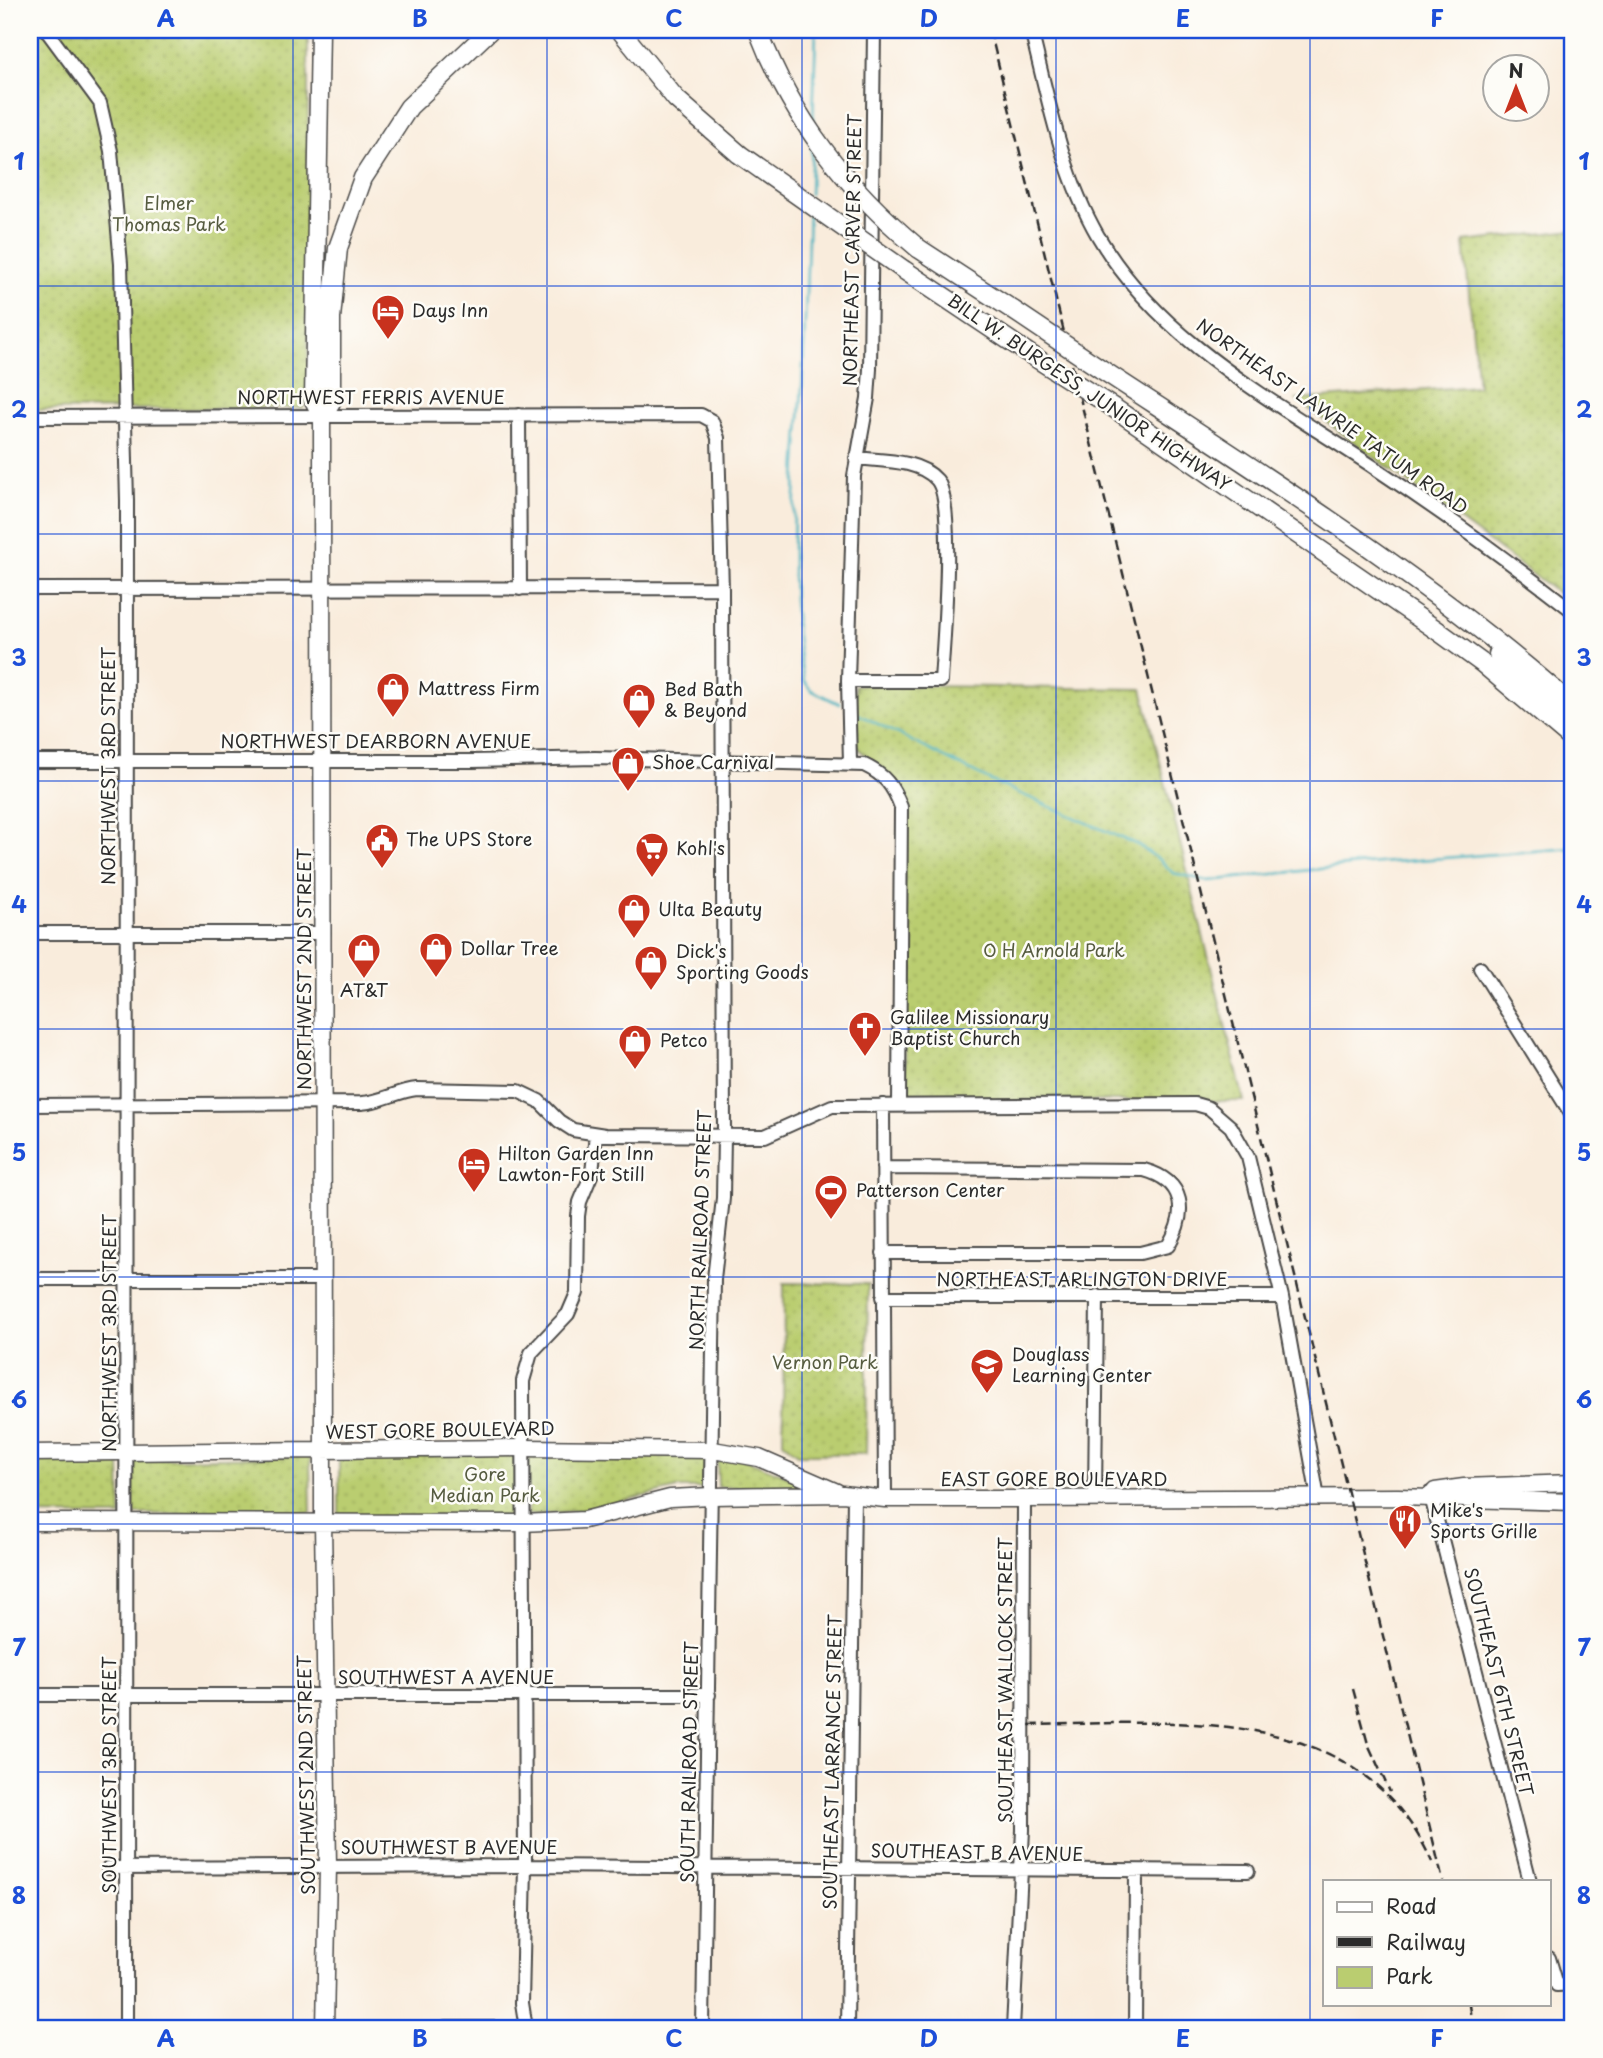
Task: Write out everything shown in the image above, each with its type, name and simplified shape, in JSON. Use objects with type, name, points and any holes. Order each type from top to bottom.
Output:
[{"type":"highway","points":[[323,416],[331,402],[331,318],[338,248],[363,178],[409,107],[490,30]]},
{"type":"highway","name":"BILL W. BURGESS, JUNIOR HIGHWAY","points":[[620,30],[677,99],[739,154],[904,270],[1114,408],[1438,631],[1482,663],[1573,738]]},
{"type":"highway","name":"BILL W. BURGESS, JUNIOR HIGHWAY","points":[[758,30],[772,65],[793,105],[833,165],[881,217],[918,248],[1271,480],[1454,609],[1573,706]]},
{"type":"highway","points":[[320,31],[314,400],[323,416]]},
{"type":"highway","points":[[1454,609],[1531,689],[1573,738]]},
{"type":"highway","points":[[1438,631],[1573,718]]},
{"type":"main road","name":"NORTHWEST 2ND STREET","points":[[323,416],[323,1522]]},
{"type":"main road","name":"WEST GORE BOULEVARD","points":[[30,1452],[325,1452],[522,1448],[713,1450],[759,1458],[849,1495]]},
{"type":"main road","name":"EAST GORE BOULEVARD","points":[[1431,1496],[1464,1487],[1573,1483]]},
{"type":"main road","name":"EAST GORE BOULEVARD","points":[[711,1496],[849,1495],[885,1499],[1431,1496],[1573,1502]]},
{"type":"main road","points":[[30,1522],[523,1523],[584,1520],[670,1498],[711,1496]]},
{"type":"main road","name":"SOUTHWEST 2ND STREET","points":[[323,1522],[328,1866],[326,2028]]},
{"type":"street","name":"NORTHWEST 3RD STREET","points":[[46,30],[100,103],[111,151],[121,264],[126,417],[128,1522]]},
{"type":"street","name":"NORTHEAST CARVER STREET","points":[[850,763],[848,681],[856,458],[869,398],[870,369],[874,30]]},
{"type":"street","name":"NORTHEAST LAWRIE TATUM ROAD","points":[[1031,30],[1078,199],[1122,273],[1148,302],[1175,330],[1235,375],[1474,536],[1573,611]]},
{"type":"street","points":[[519,415],[520,589]]},
{"type":"street","name":"NORTHWEST FERRIS AVENUE","points":[[30,417],[701,415],[712,421]]},
{"type":"street","name":"NORTH RAILROAD STREET","points":[[711,1496],[715,1279],[723,1198],[724,1136],[722,588],[718,438],[712,421]]},
{"type":"street","points":[[848,681],[941,681],[947,542],[945,498],[937,480],[921,468],[856,458]]},
{"type":"street","points":[[30,589],[722,588]]},
{"type":"street","name":"NORTHWEST DEARBORN AVENUE","points":[[30,761],[325,762],[595,758],[864,765],[880,772],[893,786],[901,807],[899,1105]]},
{"type":"street","points":[[30,933],[324,933]]},
{"type":"street","points":[[1480,968],[1573,1117]]},
{"type":"street","points":[[30,1105],[324,1104],[378,1102],[403,1090],[507,1089],[528,1094],[573,1130],[596,1134],[724,1136],[765,1136],[832,1106],[1195,1104],[1209,1108],[1231,1127],[1248,1157],[1282,1297],[1318,1498]]},
{"type":"street","points":[[883,1105],[885,1499]]},
{"type":"street","points":[[526,2028],[522,2003],[525,1866],[522,1448],[526,1365],[537,1345],[568,1314],[577,1293],[578,1216],[580,1202],[592,1173],[596,1134]]},
{"type":"street","name":"NORTHEAST ARLINGTON DRIVE","points":[[883,1168],[1144,1170],[1161,1175],[1175,1188],[1181,1212],[1178,1228],[1168,1246],[1140,1253],[883,1253]]},
{"type":"street","points":[[30,1279],[324,1279]]},
{"type":"street","points":[[1095,1499],[1097,1296]]},
{"type":"street","name":"NORTHEAST ARLINGTON DRIVE","points":[[883,1297],[1282,1297]]},
{"type":"street","name":"SOUTHEAST LARRANCE STREET","points":[[847,2028],[849,1495]]},
{"type":"street","name":"SOUTH RAILROAD STREET","points":[[703,2028],[711,1496]]},
{"type":"street","name":"SOUTHEAST 6TH STREET","points":[[1431,1496],[1530,1880]]},
{"type":"street","name":"SOUTHEAST WALLOCK STREET","points":[[1013,2028],[1021,1871],[1024,1499]]},
{"type":"street","name":"SOUTHWEST 3RD STREET","points":[[127,2028],[128,1522]]},
{"type":"street","name":"SOUTHWEST A AVENUE","points":[[30,1695],[709,1695]]},
{"type":"street","name":"SOUTHEAST B AVENUE","points":[[706,1867],[1248,1871]]},
{"type":"street","name":"SOUTHWEST B AVENUE","points":[[108,1868],[706,1867]]},
{"type":"street","points":[[1135,2028],[1136,1872]]},
{"type":"street","points":[[1550,1961],[1557,1985],[1573,1984]]},
{"type":"street","points":[[446,2028],[513,2028]]},
{"type":"green space","name":"Elmer Thomas Park","points":[[30,30],[308,30],[308,399],[303,408],[30,410]]},
{"type":"green space","points":[[1573,230],[1573,604],[1297,400],[1478,386],[1464,242]]},
{"type":"green space","name":"O H Arnold Park","points":[[855,685],[1142,689],[1244,1101],[908,1101],[905,1098],[903,799],[890,776],[857,747]]},
{"type":"green space","name":"Vernon Park","points":[[784,1283],[868,1284],[866,1454],[798,1454],[783,1442]]},
{"type":"green space","name":"Gore Median Park","points":[[517,1452],[517,1516],[339,1519],[339,1460]]},
{"type":"green space","name":"Gore Median Park","points":[[706,1453],[706,1488],[678,1488],[585,1510],[528,1515],[528,1454]]},
{"type":"green space","points":[[717,1454],[737,1456],[807,1484],[806,1488],[718,1487]]},
{"type":"green space","points":[[310,1456],[311,1513],[134,1514],[133,1460]]},
{"type":"green space","points":[[120,1459],[121,1516],[30,1515],[30,1460]]},
{"type":"waterway","points":[[813,120],[816,30]]},
{"type":"waterway","points":[[810,194],[812,144]]},
{"type":"waterway","points":[[809,211],[793,535],[794,608],[804,681],[811,690],[840,704]]},
{"type":"waterway","points":[[856,713],[989,780],[1138,845],[1173,873],[1208,881],[1366,864],[1573,848]]},
{"type":"railway","points":[[990,30],[1443,1880]]},
{"type":"railway","points":[[1353,1689],[1368,1744],[1390,1792]]},
{"type":"railway","points":[[1029,1725],[1202,1724],[1258,1732],[1311,1746],[1359,1772],[1400,1809],[1432,1862]]},
{"type":"railway","points":[[1469,2006],[1472,2028]]},
{"type":"place","name":"Days Inn","points":[[388,341]]},
{"type":"place","name":"Mattress Firm","points":[[393,719]]},
{"type":"place","name":"Bed Bath & Beyond","points":[[639,730]]},
{"type":"place","name":"Shoe Carnival","points":[[628,793]]},
{"type":"place","name":"The UPS Store","points":[[382,870]]},
{"type":"place","name":"Kohl's","points":[[652,879]]},
{"type":"place","name":"Ulta Beauty","points":[[634,940]]},
{"type":"place","name":"Dollar Tree","points":[[436,979]]},
{"type":"place","name":"AT&T","points":[[364,980]]},
{"type":"place","name":"Dick's Sporting Goods","points":[[651,992]]},
{"type":"place","name":"Galilee Missionary Baptist Church","points":[[865,1058]]},
{"type":"place","name":"Petco","points":[[635,1071]]},
{"type":"place","name":"Hilton Garden Inn Lawton-Fort Still","points":[[474,1194]]},
{"type":"place","name":"Patterson Center","points":[[831,1221]]},
{"type":"place","name":"Douglass Learning Center","points":[[987,1395]]},
{"type":"place","name":"Mike's Sports Grille","points":[[1405,1551]]}]
